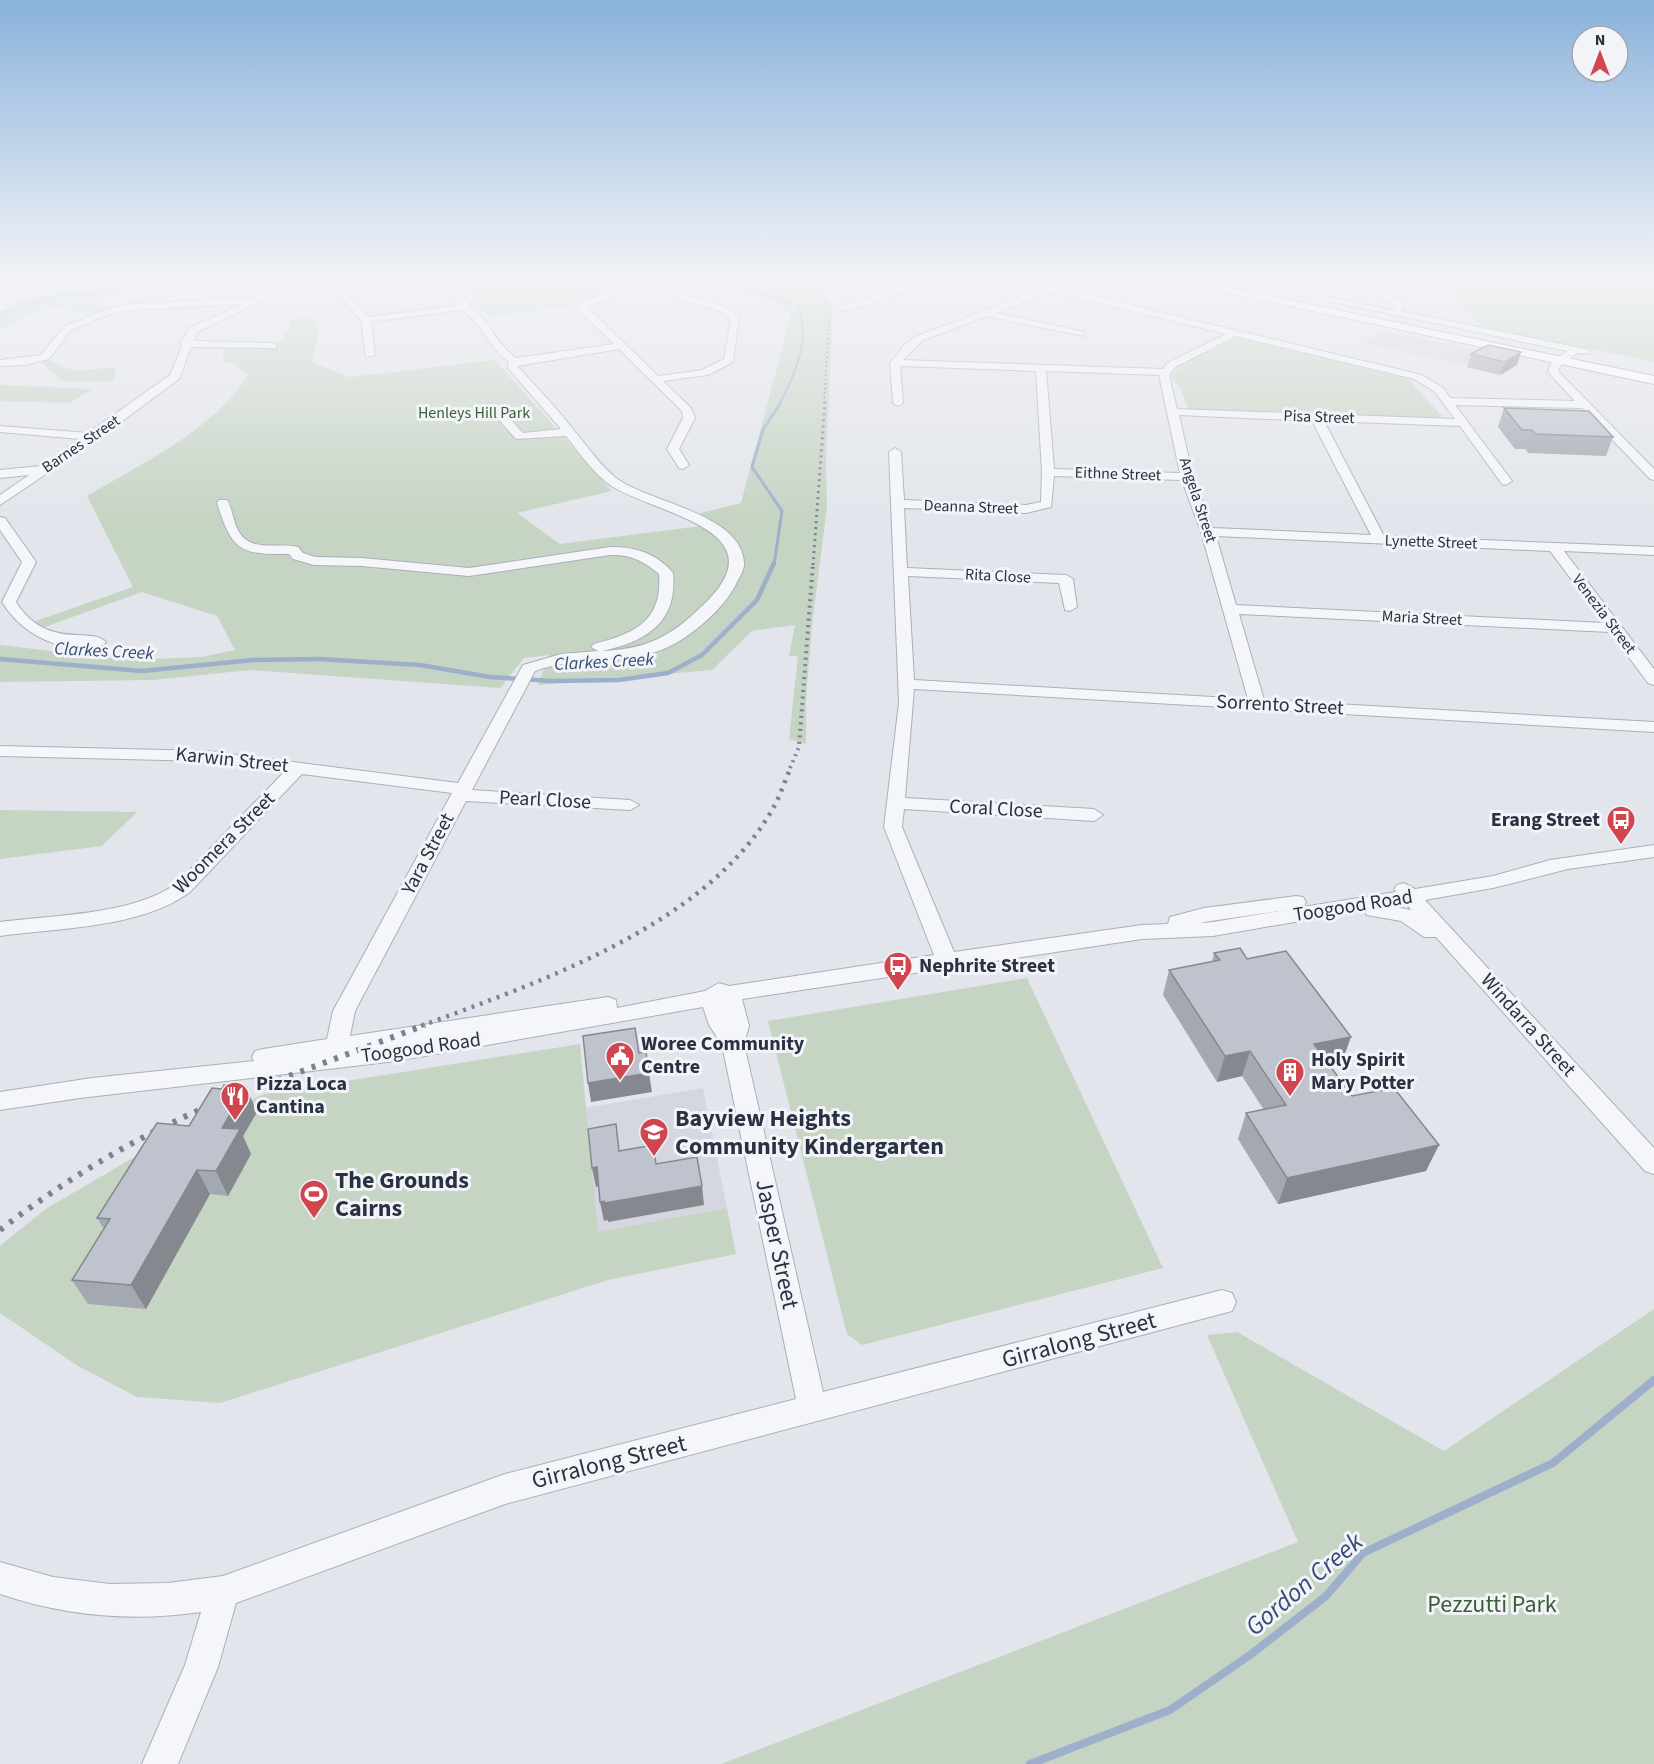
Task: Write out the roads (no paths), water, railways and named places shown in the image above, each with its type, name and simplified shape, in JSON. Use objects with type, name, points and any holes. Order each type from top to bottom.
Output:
[{"type":"main road","points":[[1540,357],[1545,369],[1559,376],[1579,371],[1613,371]]},
{"type":"main road","points":[[1574,357],[1613,371],[1654,380]]},
{"type":"main road","points":[[1574,357],[1654,375]]},
{"type":"street","points":[[0,363],[25,362],[44,357]]},
{"type":"street","name":"Barnes Street","points":[[0,501],[94,437],[175,377],[181,357]]},
{"type":"street","points":[[507,357],[514,361],[540,357]]},
{"type":"street","points":[[633,357],[689,414],[673,449],[683,465]]},
{"type":"street","points":[[655,379],[711,370],[726,364],[729,357]]},
{"type":"street","points":[[898,403],[895,363],[900,357]]},
{"type":"street","points":[[895,363],[1164,372],[1171,365],[1186,357]]},
{"type":"street","points":[[1338,357],[1404,372],[1430,383],[1506,481]]},
{"type":"street","points":[[1573,357],[1559,376],[1652,471]]},
{"type":"street","points":[[514,361],[512,366],[605,474],[625,490],[716,528],[732,543],[737,558],[734,578],[722,595],[664,643],[618,656],[529,672]]},
{"type":"street","points":[[1041,368],[1048,471]]},
{"type":"street","name":"Angela Street","points":[[1164,372],[1188,477],[1209,532],[1257,704]]},
{"type":"street","points":[[1446,401],[1586,405]]},
{"type":"street","name":"Pisa Street","points":[[1174,412],[1463,423]]},
{"type":"street","points":[[502,417],[520,437],[569,432]]},
{"type":"street","points":[[1316,417],[1380,540]]},
{"type":"street","points":[[0,429],[94,437]]},
{"type":"street","points":[[895,452],[907,703],[893,827],[947,961]]},
{"type":"street","points":[[0,474],[44,470]]},
{"type":"street","name":"Eithne Street","points":[[1048,471],[1188,477]]},
{"type":"street","name":"Deanna Street","points":[[898,504],[1026,509],[1043,507],[1049,501],[1048,471]]},
{"type":"street","points":[[223,503],[236,538],[245,546],[264,550],[293,550],[297,556],[314,561],[362,562],[469,572],[626,550],[643,555],[666,573],[666,600],[653,623],[643,632],[611,645],[562,650],[529,672]]},
{"type":"street","points":[[0,521],[29,562],[28,568],[4,603],[37,632],[64,642],[98,642]]},
{"type":"street","name":"Lynette Street","points":[[1209,532],[1654,551]]},
{"type":"street","name":"Venezia Street","points":[[1554,547],[1654,680]]},
{"type":"street","name":"Rita Close","points":[[901,572],[1066,579],[1070,607]]},
{"type":"street","name":"Maria Street","points":[[1230,609],[1614,628]]},
{"type":"street","name":"Yara Street","points":[[334,1052],[345,1011],[529,672]]},
{"type":"street","name":"Sorrento Street","points":[[906,684],[1654,727]]},
{"type":"street","name":"Karwin Street","points":[[0,751],[175,754],[299,767],[462,792]]},
{"type":"street","name":"Woomera Street","points":[[0,929],[130,912],[168,900],[183,888],[299,767]]},
{"type":"street","name":"Pearl Close","points":[[462,792],[630,805]]},
{"type":"street","name":"Coral Close","points":[[897,803],[1094,815]]},
{"type":"street","name":"Toogood Road","points":[[1142,932],[1204,915],[1493,882],[1562,866],[1654,851]]},
{"type":"street","points":[[1438,927],[1440,901],[1444,898],[1538,880],[1623,856]]},
{"type":"street","name":"Toogood Road","points":[[0,1101],[334,1052],[456,1044],[759,988],[1142,932],[1213,929],[1333,909],[1407,892]]},
{"type":"street","name":"Windarra Street","points":[[1407,892],[1654,1164]]},
{"type":"street","points":[[1333,909],[1386,910],[1407,915],[1420,922],[1562,1063]]},
{"type":"street","name":"Jasper Street","points":[[720,995],[720,1026],[733,1044],[813,1410]]},
{"type":"street","name":"Girralong Street","points":[[0,1578],[57,1596],[148,1599],[189,1598],[223,1592],[505,1489],[1222,1302]]},
{"type":"street","points":[[160,1764],[201,1667],[223,1592]]},
{"type":"waterway","name":"Clarkes Creek","points":[[780,403],[799,357]]},
{"type":"waterway","name":"Clarkes Creek","points":[[774,565],[782,511],[752,467],[763,430],[781,402]]},
{"type":"waterway","name":"Clarkes Creek","points":[[0,659],[142,671],[253,660],[318,659],[420,665],[490,677],[552,681],[619,680],[668,673],[702,655],[757,600],[774,563]]},
{"type":"waterway","name":"Gordon Creek","points":[[1030,1764],[1170,1710],[1250,1655],[1326,1596],[1363,1553],[1553,1463],[1654,1380]]},
{"type":"railway","points":[[824,403],[827,357]]},
{"type":"railway","points":[[813,565],[825,402]]},
{"type":"railway","points":[[790,768],[799,747],[813,563]]},
{"type":"railway","points":[[421,1026],[570,967],[621,942],[669,914],[712,881],[749,844],[777,801],[791,767]]},
{"type":"railway","points":[[233,1097],[425,1025]]},
{"type":"railway","points":[[0,1230],[50,1193],[102,1160],[157,1130],[213,1104]]},
{"type":"place","name":"Erang Street","points":[[1621,846]]},
{"type":"place","name":"Nephrite Street","points":[[898,992]]},
{"type":"place","name":"Woree Community Centre","points":[[620,1082]]},
{"type":"place","name":"Holy Spirit Mary Potter","points":[[1290,1098]]},
{"type":"place","name":"Pizza Loca Cantina","points":[[235,1122]]},
{"type":"place","name":"Bayview Heights Community Kindergarten","points":[[654,1158]]},
{"type":"place","name":"The Grounds Cairns","points":[[314,1220]]},
{"type":"park label","name":"Henleys Hill Park","points":[[474,413]]},
{"type":"park label","name":"Pezzutti Park","points":[[1492,1604]]}]
